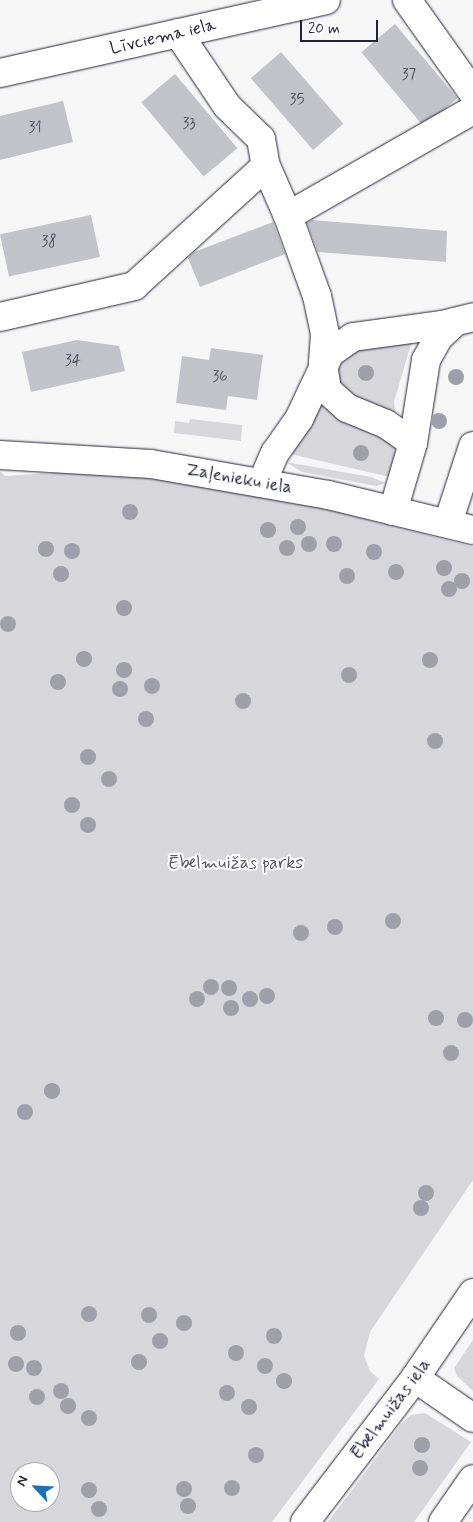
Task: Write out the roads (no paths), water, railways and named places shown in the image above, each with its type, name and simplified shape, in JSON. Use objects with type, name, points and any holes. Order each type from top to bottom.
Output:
[{"type":"street","name":"Līvciema iela","points":[[0,73],[326,0]]},
{"type":"street","points":[[407,0],[473,93]]},
{"type":"street","points":[[178,33],[227,106],[261,139],[266,166],[288,216],[317,296],[325,334],[324,364],[327,390],[340,402],[386,424],[413,443]]},
{"type":"street","points":[[288,216],[473,110]]},
{"type":"street","points":[[0,316],[134,286],[266,166]]},
{"type":"street","points":[[262,483],[275,453],[299,419],[330,354],[353,336],[464,319]]},
{"type":"street","points":[[393,511],[413,443],[426,360],[438,337],[464,319]]},
{"type":"street","points":[[461,526],[473,446]]},
{"type":"street","name":"Zaļenieku iela","points":[[0,455],[151,464],[262,483],[461,526]]},
{"type":"street","name":"Ēbelmuižas iela","points":[[305,1522],[415,1378],[473,1293]]},
{"type":"street","points":[[415,1378],[473,1418]]},
{"type":"street","points":[[443,1522],[473,1479]]},
{"type":"park label","name":"Ēbelmuižas parks","points":[[236,863]]}]
